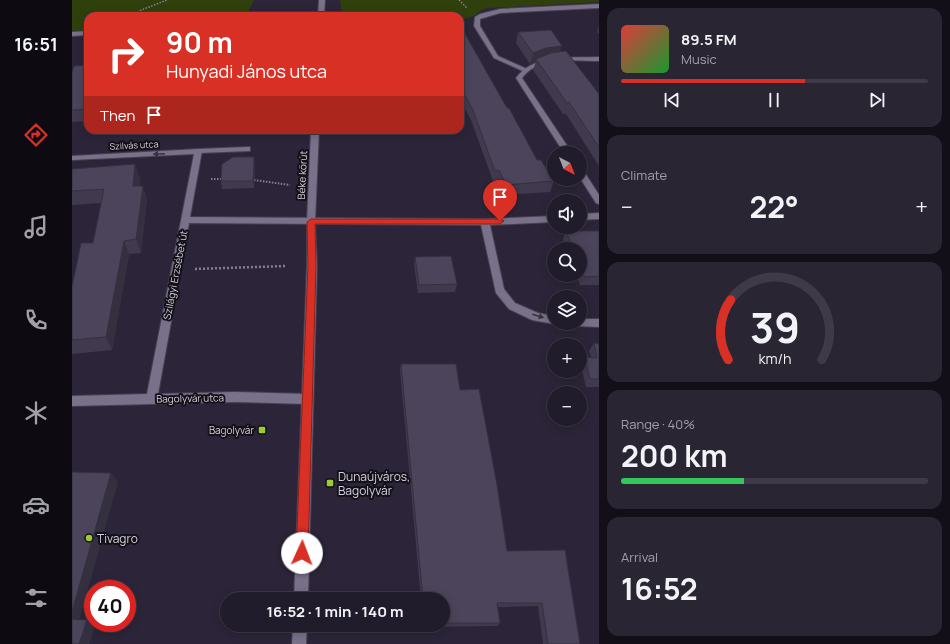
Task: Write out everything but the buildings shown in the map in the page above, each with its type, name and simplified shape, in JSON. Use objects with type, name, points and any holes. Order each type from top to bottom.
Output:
[{"type":"street","points":[[321,12],[322,0]]},
{"type":"street","points":[[525,70],[496,57],[476,26],[477,18],[482,15],[500,11],[599,6]]},
{"type":"street","points":[[72,34],[84,33]]},
{"type":"street","points":[[564,146],[520,78],[521,74],[525,70],[544,62],[599,59]]},
{"type":"street","name":"Béke körút","points":[[311,222],[316,134]]},
{"type":"street","name":"Szilvás utca","points":[[72,158],[246,148]]},
{"type":"street","name":"Szilágyi Erzsébet út","points":[[152,398],[198,151]]},
{"type":"street","points":[[587,183],[599,202]]},
{"type":"street","points":[[587,217],[599,216]]},
{"type":"street","points":[[185,220],[485,222],[547,219]]},
{"type":"street","points":[[301,592],[312,266],[311,222]]},
{"type":"street","points":[[485,222],[499,290],[512,306],[536,317],[547,319]]},
{"type":"street","points":[[587,322],[599,323]]},
{"type":"street","name":"Bagolyvár utca","points":[[72,401],[234,397],[307,399]]},
{"type":"street","points":[[299,644],[300,632]]},
{"type":"path","points":[[138,12],[167,0]]},
{"type":"path","points":[[254,180],[290,185]]},
{"type":"path","points":[[176,270],[286,266]]},
{"type":"green space","points":[[72,0],[254,0],[248,12],[84,12],[84,30],[72,31]]},
{"type":"green space","points":[[340,0],[599,0],[599,2],[487,8],[474,16],[464,19],[464,12],[342,12]]},
{"type":"place","name":"Bagolyvár","points":[[262,430]]},
{"type":"place","name":"Dunaújváros, Bagolyvár","points":[[330,483]]},
{"type":"place","name":"Tivagro","points":[[89,538]]},
{"type":"route","points":[[302,553],[312,266],[311,222],[500,221]]}]
